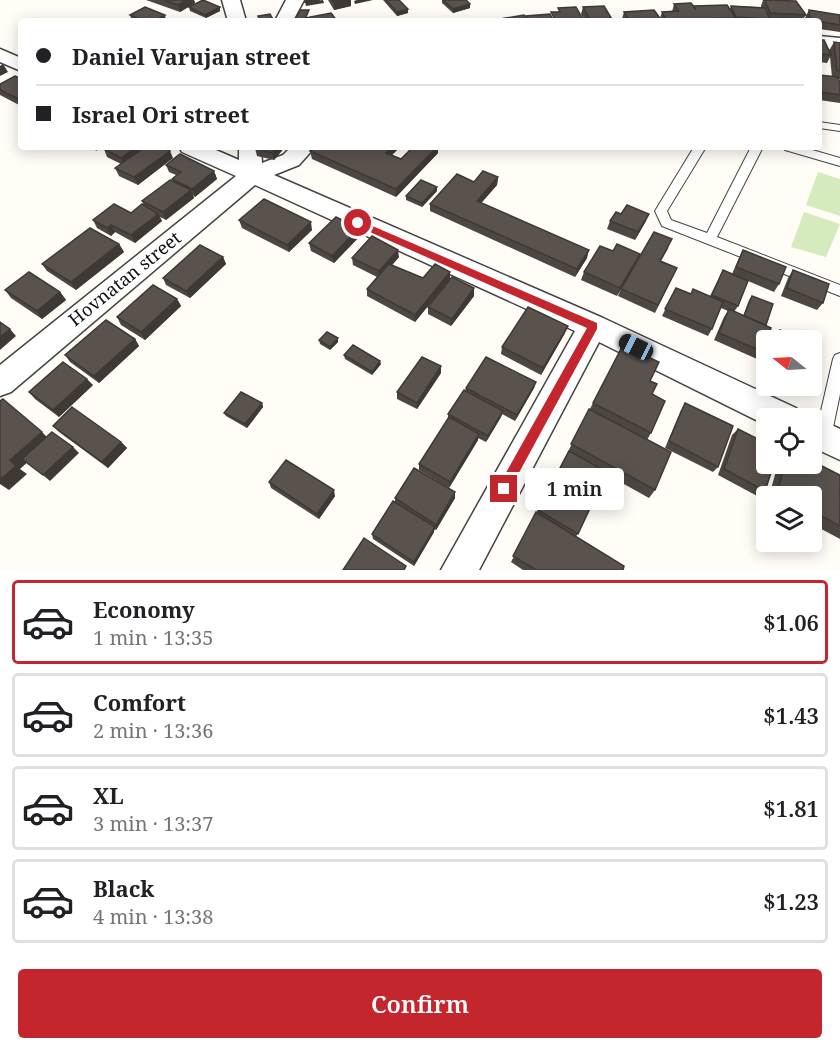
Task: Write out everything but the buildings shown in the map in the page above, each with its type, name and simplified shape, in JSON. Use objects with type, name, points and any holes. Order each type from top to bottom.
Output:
[{"type":"street","points":[[231,0],[235,18]]},
{"type":"street","points":[[286,18],[295,0]]},
{"type":"street","points":[[822,42],[840,44]]},
{"type":"street","points":[[0,56],[18,64]]},
{"type":"street","points":[[196,150],[593,326],[764,408]]},
{"type":"street","points":[[250,150],[251,176]]},
{"type":"street","name":"Hovnatan street","points":[[0,383],[251,176],[291,160],[301,150]]},
{"type":"street","points":[[459,570],[593,326]]},
{"type":"lane","points":[[822,125],[840,128]]},
{"type":"lane","points":[[698,150],[661,211],[666,223],[840,291]]},
{"type":"lane","points":[[710,239],[755,150]]},
{"type":"lane","points":[[799,150],[840,162]]},
{"type":"lane","points":[[825,438],[840,359]]},
{"type":"green space","points":[[818,172],[840,179],[840,216],[806,205]]},
{"type":"green space","points":[[804,212],[840,224],[826,257],[791,247]]},
{"type":"route","points":[[358,223],[593,326],[504,489]]}]
